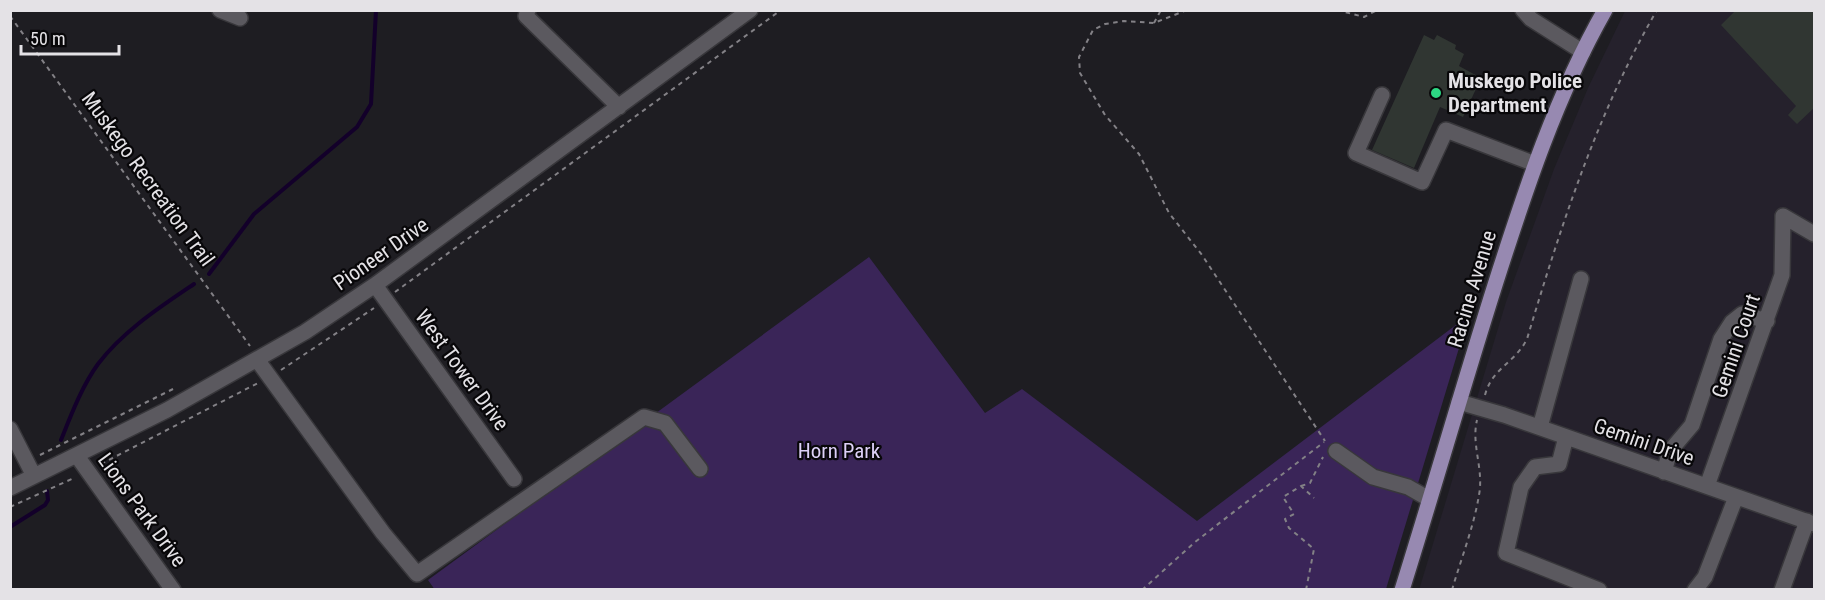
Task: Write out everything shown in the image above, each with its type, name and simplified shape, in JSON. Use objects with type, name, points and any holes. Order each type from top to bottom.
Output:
[{"type":"main road","name":"Racine Avenue","points":[[1402,590],[1535,164],[1583,52],[1605,10]]},
{"type":"street","points":[[220,10],[240,18]]},
{"type":"street","points":[[528,10],[525,16],[620,107]]},
{"type":"street","name":"Pioneer Drive","points":[[10,488],[77,456],[258,361],[375,285],[750,10]]},
{"type":"street","points":[[1523,10],[1531,19],[1583,52]]},
{"type":"street","points":[[1382,95],[1356,153],[1422,182],[1446,130],[1535,164]]},
{"type":"street","name":"Gemini Court","points":[[1707,486],[1782,275],[1783,216],[1815,234]]},
{"type":"street","points":[[1540,428],[1581,279]]},
{"type":"street","name":"West Tower Drive","points":[[375,285],[514,479]]},
{"type":"street","points":[[1664,472],[1670,451],[1692,425],[1722,339],[1732,322],[1742,314],[1767,321]]},
{"type":"street","points":[[258,361],[383,533],[417,574],[644,417],[665,423],[700,469]]},
{"type":"street","name":"Gemini Drive","points":[[1459,402],[1811,523]]},
{"type":"street","points":[[10,429],[34,476]]},
{"type":"street","points":[[1566,437],[1559,464],[1535,467],[1521,487],[1506,553],[1599,590]]},
{"type":"street","points":[[1330,445],[1373,477],[1408,487],[1429,500]]},
{"type":"street","name":"Lions Park Drive","points":[[77,456],[173,590]]},
{"type":"street","points":[[1695,590],[1705,577],[1736,497]]},
{"type":"street","points":[[1783,589],[1811,523]]},
{"type":"path","points":[[391,296],[781,10]]},
{"type":"path","points":[[1154,22],[1161,10]]},
{"type":"path","points":[[1187,10],[1154,22],[1124,21],[1105,24],[1093,30],[1079,57],[1080,74],[1105,115],[1139,154],[1169,213],[1202,255],[1330,445]]},
{"type":"path","points":[[1337,10],[1364,16],[1377,10]]},
{"type":"path","points":[[1489,380],[1521,350],[1527,339],[1570,202],[1612,98],[1657,10]]},
{"type":"path","name":"Muskego Recreation Trail","points":[[10,16],[248,341],[258,361]]},
{"type":"path","points":[[278,372],[378,304]]},
{"type":"path","points":[[100,465],[259,382]]},
{"type":"path","points":[[33,458],[184,384]]},
{"type":"path","points":[[1452,590],[1479,495],[1481,477],[1474,436],[1476,426]]},
{"type":"path","points":[[1306,590],[1314,549],[1289,528],[1285,519],[1294,514],[1283,497],[1310,483],[1330,445]]},
{"type":"path","points":[[1142,590],[1195,542],[1330,445]]},
{"type":"path","points":[[10,507],[75,477]]},
{"type":"path","points":[[1301,486],[1314,498]]},
{"type":"shaded area","points":[[1625,11],[1814,11],[1814,589],[1419,590],[1506,302],[1554,169],[1588,88]]},
{"type":"green space","name":"Horn Park","points":[[869,257],[985,413],[1022,389],[1197,521],[1469,315],[1386,589],[435,590],[428,580]]},
{"type":"building","points":[[1736,10],[1815,10],[1815,107],[1797,124],[1788,115],[1796,106],[1721,25]]},
{"type":"building","name":"Muskego Police Department","points":[[1424,35],[1434,40],[1437,35],[1456,45],[1455,49],[1464,54],[1459,66],[1481,78],[1463,117],[1440,107],[1414,168],[1372,150]]},
{"type":"waterway","points":[[209,274],[254,214],[357,127],[371,104],[376,10]]},
{"type":"waterway","points":[[61,440],[87,382],[108,352],[143,320],[194,284]]},
{"type":"waterway","points":[[10,527],[45,505],[48,500],[47,491]]},
{"type":"place","name":"Muskego Police Department","points":[[1436,93]]}]
